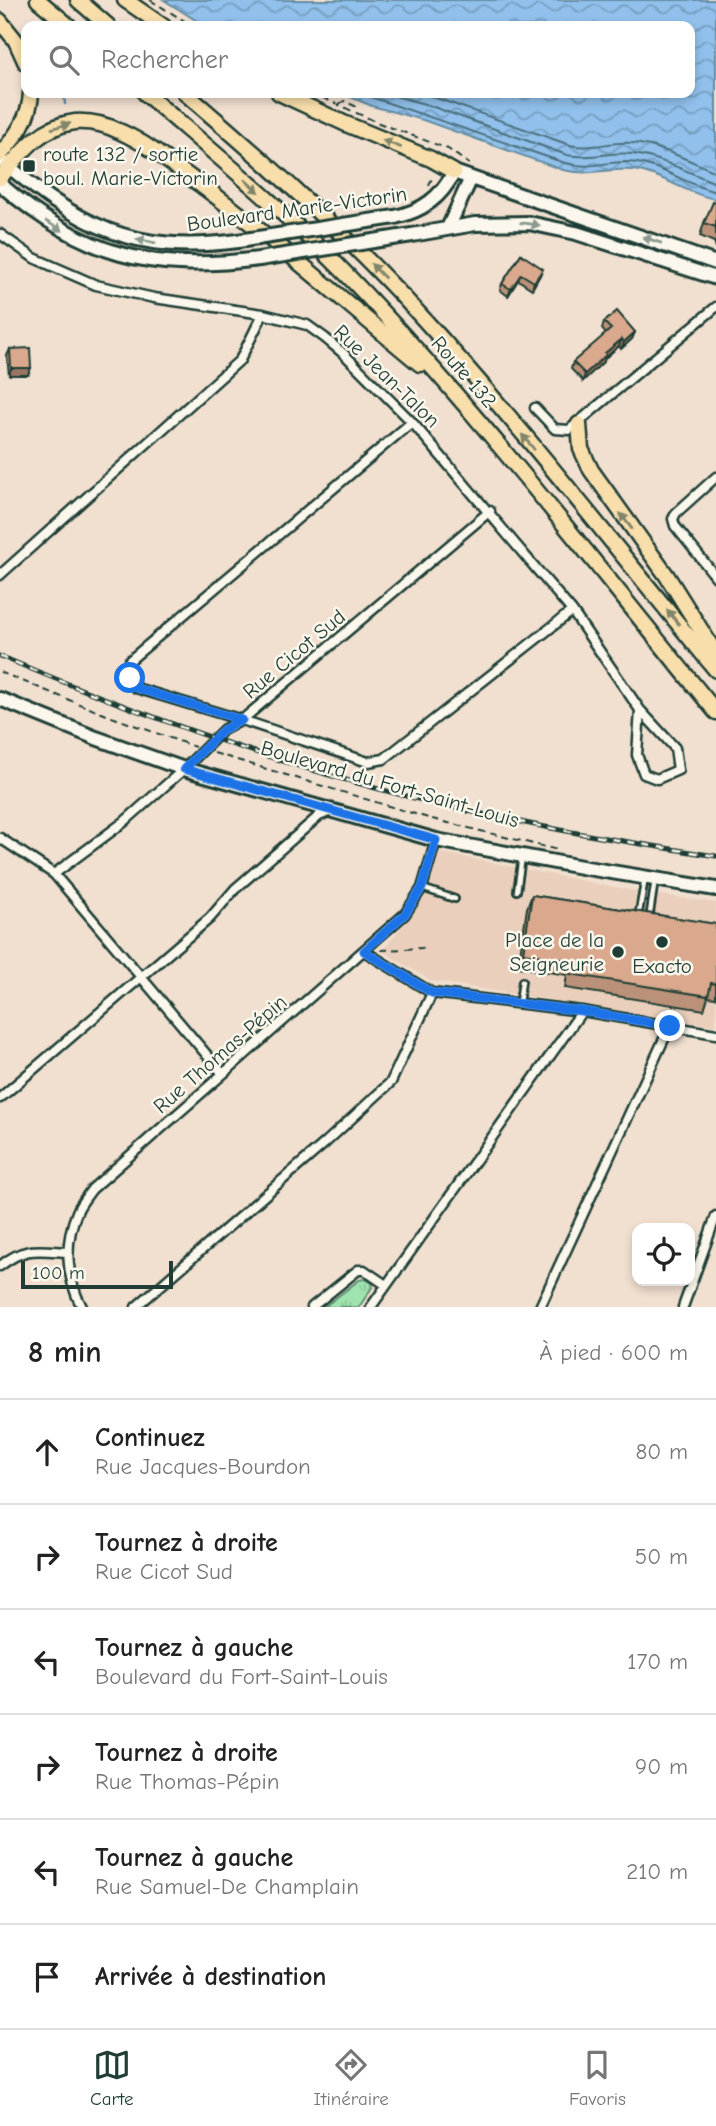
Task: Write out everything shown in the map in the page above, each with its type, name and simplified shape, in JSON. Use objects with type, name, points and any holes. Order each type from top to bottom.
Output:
[{"type":"highway","points":[[38,0],[62,21]]},
{"type":"highway","points":[[78,0],[102,21]]},
{"type":"highway","points":[[125,0],[156,21]]},
{"type":"highway","points":[[0,21],[21,52]]},
{"type":"highway","points":[[2,165],[23,124],[30,98]]},
{"type":"highway","name":"Route 132","points":[[151,98],[238,173],[317,246],[375,305],[452,390],[716,712]]},
{"type":"highway","name":"Route 132","points":[[191,98],[310,203],[420,315],[716,670]]},
{"type":"highway","points":[[290,98],[431,159],[458,166]]},
{"type":"highway","points":[[2,165],[42,133],[65,124],[95,123],[126,134],[259,229],[452,390]]},
{"type":"highway","points":[[579,424],[581,449],[591,470],[667,576],[716,654]]},
{"type":"street","name":"Boulevard Marie-Victorin","points":[[2,165],[82,219],[119,234],[171,245],[239,241],[395,217],[425,207],[446,187],[458,166]]},
{"type":"street","points":[[458,166],[471,178],[716,263]]},
{"type":"street","points":[[448,228],[471,178]]},
{"type":"street","name":"Boulevard Marie-Victorin","points":[[0,184],[39,216],[64,232],[123,255],[180,264],[218,264],[259,259],[501,222],[544,225],[584,235],[716,278]]},
{"type":"street","name":"Rue Jean-Talon","points":[[0,234],[34,258],[96,285],[155,298],[263,314],[307,325],[344,354],[412,422],[572,611],[640,710],[674,748],[678,770],[657,779],[644,774],[637,755],[640,710]]},
{"type":"street","points":[[535,408],[551,426],[559,430],[569,430],[716,307]]},
{"type":"street","points":[[0,575],[240,360],[263,314]]},
{"type":"street","points":[[412,422],[129,661],[130,678],[136,688],[368,762],[384,759],[572,611]]},
{"type":"street","points":[[716,477],[676,513],[673,519],[675,526],[716,577]]},
{"type":"street","name":"Rue Cicot Sud","points":[[54,874],[124,822],[223,730],[242,720],[489,511]]},
{"type":"street","name":"Boulevard du Fort-Saint-Louis","points":[[0,699],[96,738],[184,769],[436,840],[716,889]]},
{"type":"street","points":[[0,1098],[210,918],[235,889],[319,816],[333,810]]},
{"type":"street","points":[[0,838],[54,874],[223,1074]]},
{"type":"street","name":"Rue Thomas-Pépin","points":[[82,1307],[73,1292],[67,1252],[77,1210],[92,1189],[405,914],[422,888],[436,840]]},
{"type":"street","points":[[364,951],[432,993],[582,1011],[716,1034]]},
{"type":"street","points":[[136,1307],[391,1082],[432,993]]},
{"type":"street","points":[[371,1307],[582,1011]]},
{"type":"street","points":[[540,1307],[670,1026]]},
{"type":"street","points":[[683,1307],[716,1216]]},
{"type":"street","points":[[0,1266],[16,1253],[34,1250],[67,1252]]},
{"type":"street","points":[[312,1307],[358,1270],[364,1270],[386,1285]]},
{"type":"lane","points":[[517,891],[523,856]]},
{"type":"lane","points":[[639,912],[650,878]]},
{"type":"lane","points":[[650,878],[650,914]]},
{"type":"lane","points":[[422,888],[455,899]]},
{"type":"lane","points":[[519,1003],[522,981]]},
{"type":"path","points":[[150,0],[184,21]]},
{"type":"path","points":[[323,98],[448,149],[460,157],[458,166]]},
{"type":"path","points":[[338,105],[344,100],[355,106],[355,113]]},
{"type":"path","name":"Boulevard Marie-Victorin","points":[[426,191],[435,170]]},
{"type":"path","points":[[716,236],[716,248]]},
{"type":"path","name":"Boulevard du Fort-Saint-Louis","points":[[0,672],[110,716],[203,749],[428,818],[557,850]]},
{"type":"path","points":[[364,951],[425,948]]},
{"type":"shaded area","points":[[438,852],[635,891],[716,903],[716,1026],[431,981],[382,951],[409,918],[427,887]]},
{"type":"green space","points":[[364,1279],[373,1286],[359,1307],[324,1307],[359,1280]]},
{"type":"water","points":[[164,0],[716,0],[716,199],[696,194],[639,171],[563,170],[353,98],[695,98],[695,21],[197,21]]},
{"type":"building","points":[[713,202],[716,203],[716,227],[704,223]]},
{"type":"building","points":[[521,254],[543,269],[534,282],[521,274],[511,289],[502,284]]},
{"type":"building","points":[[617,311],[635,332],[605,353],[606,355],[585,374],[573,362],[611,329],[604,322]]},
{"type":"building","points":[[30,348],[31,368],[11,368],[10,349]]},
{"type":"building","name":"Place de la Seigneurie","points":[[532,895],[716,924],[716,984],[711,983],[708,996],[570,974],[572,961],[523,953]]},
{"type":"waterway","points":[[64,98],[65,104]]},
{"type":"railway","points":[[0,656],[100,697],[202,734],[357,783],[524,823],[716,856]]},
{"type":"place","name":"route 132 / sortie boul. Marie-Victorin","points":[[29,166]]},
{"type":"place","name":"Exacto","points":[[662,942]]},
{"type":"place","name":"Place de la Seigneurie","points":[[618,952]]},
{"type":"route","points":[[130,678],[136,688],[242,720],[213,738],[184,769],[436,840],[422,888],[405,914],[364,951],[432,993],[582,1011],[670,1026]]}]
